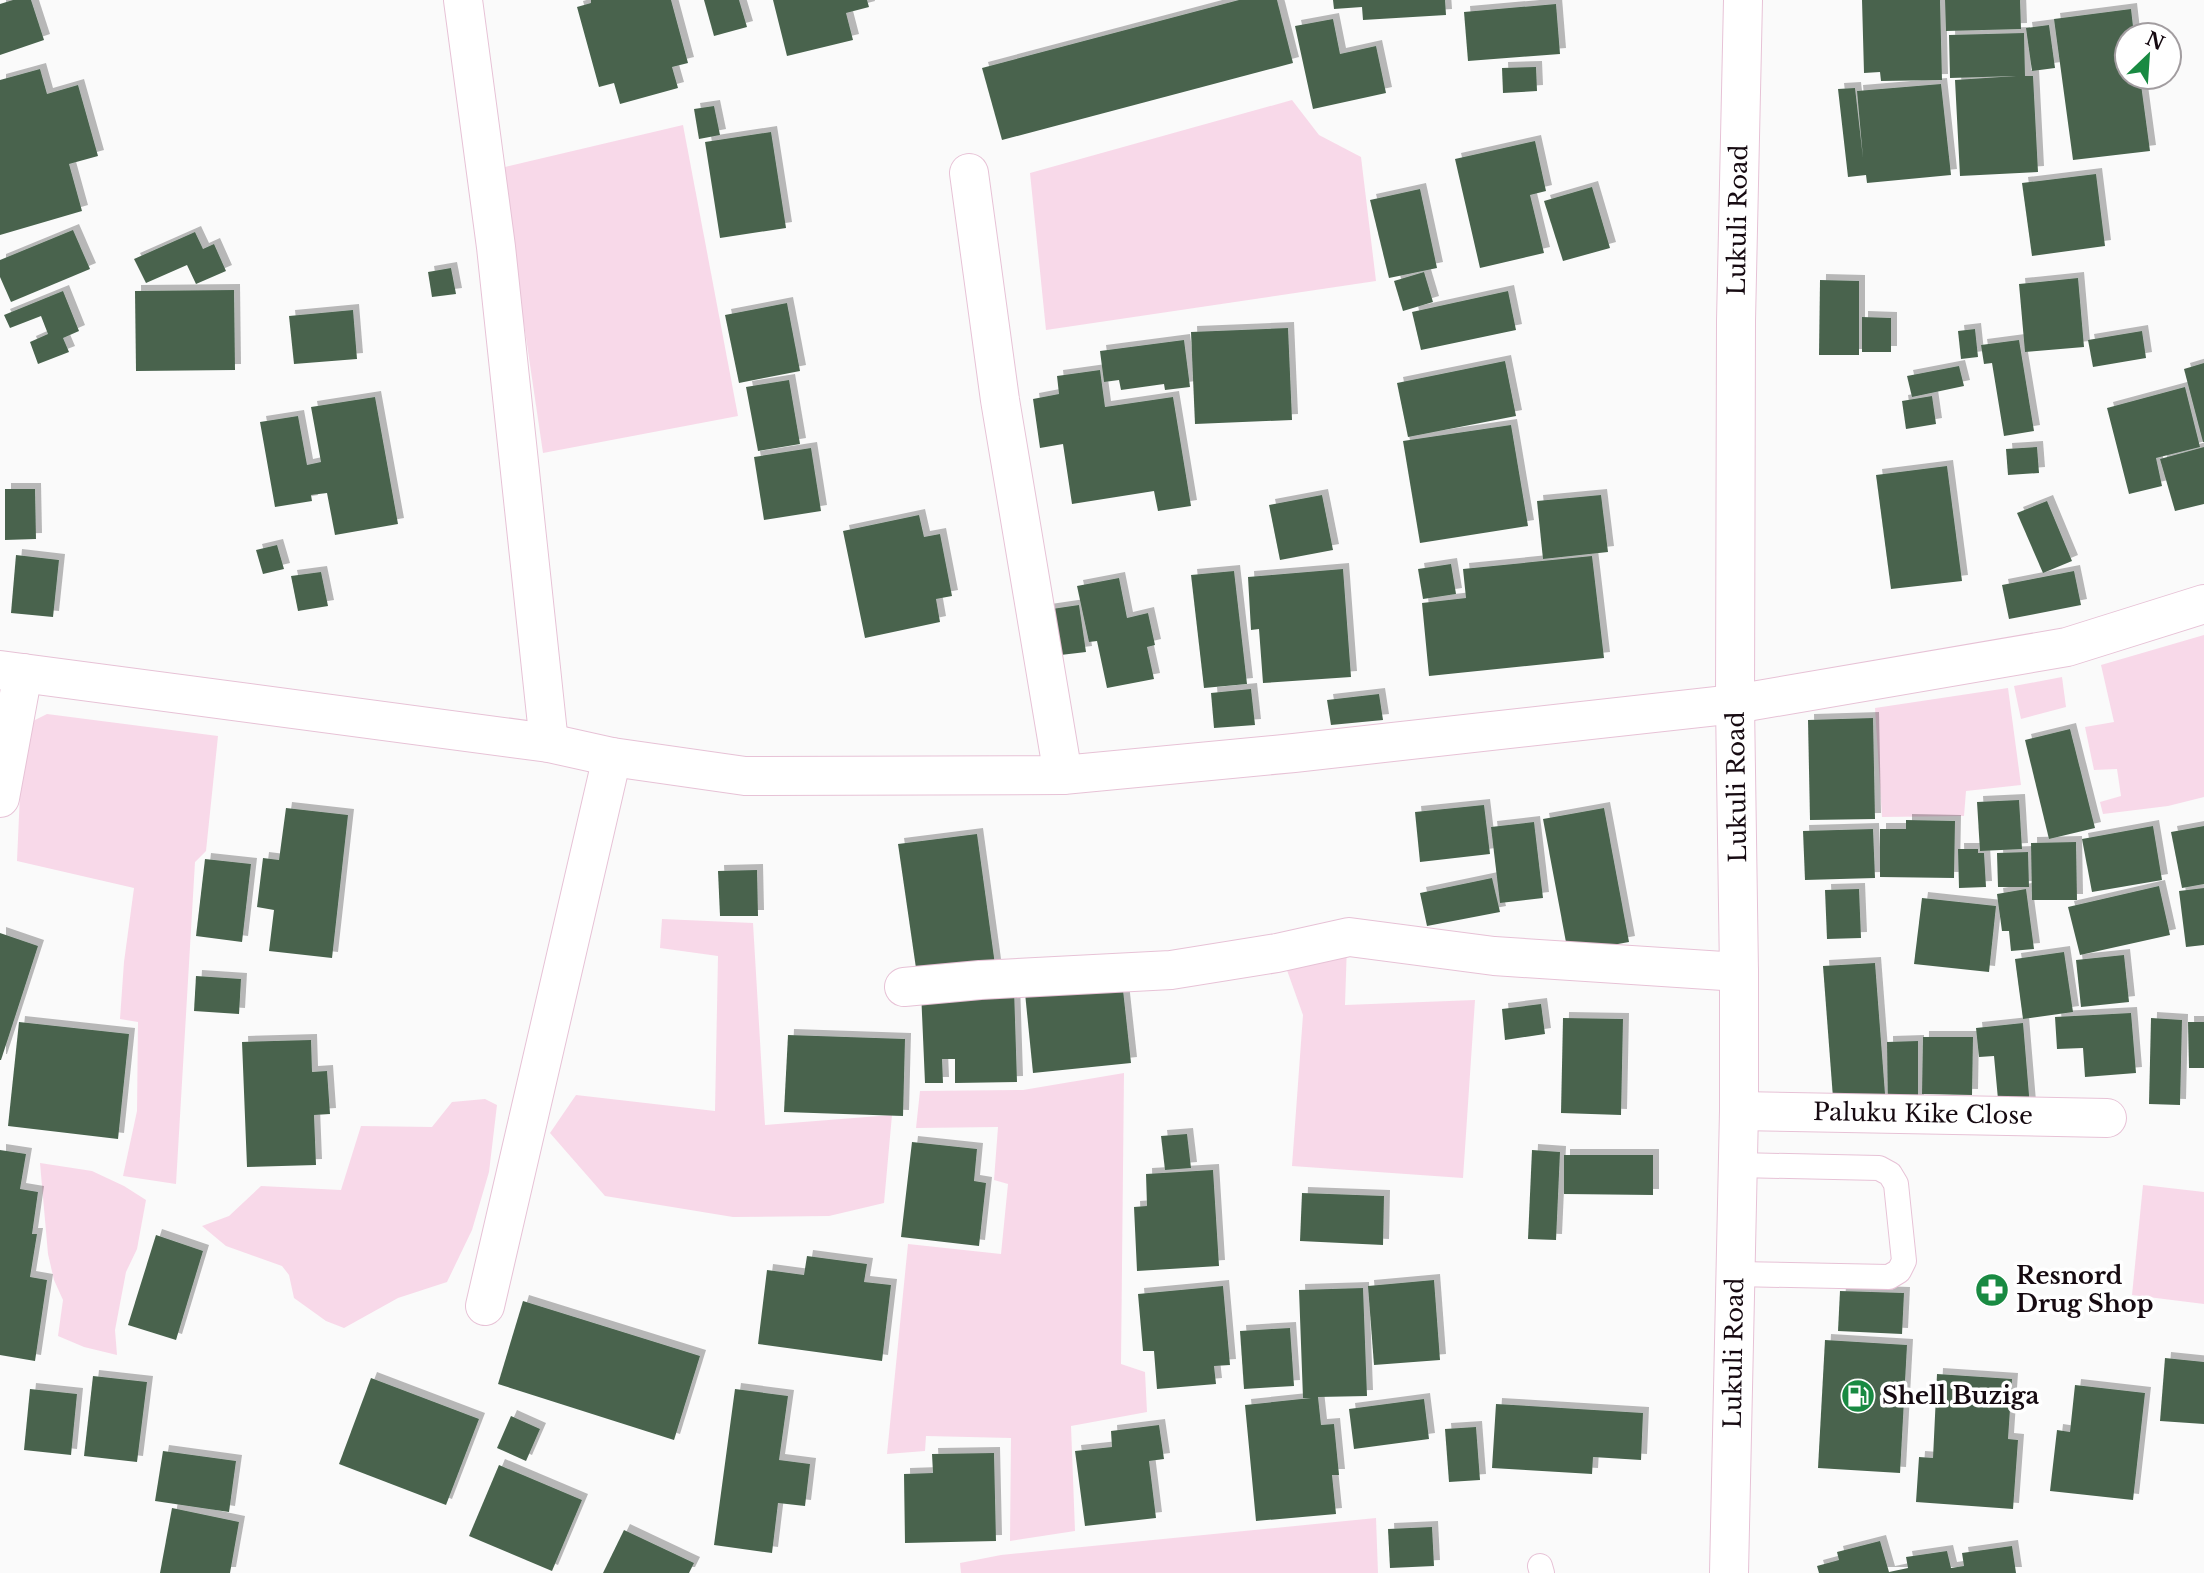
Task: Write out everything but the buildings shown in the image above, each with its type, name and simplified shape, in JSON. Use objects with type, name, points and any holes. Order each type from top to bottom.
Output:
[{"type":"street","points":[[463,0],[496,247],[549,743]]},
{"type":"street","name":"Lukuli Road","points":[[1729,1573],[1739,1111],[1740,972],[1735,704],[1736,321],[1743,0]]},
{"type":"street","points":[[969,173],[1000,400],[1063,775]]},
{"type":"street","points":[[0,798],[11,671],[549,743],[612,757],[745,776],[1063,775],[1294,753],[1735,704],[2067,647],[2204,604]]},
{"type":"street","points":[[485,1306],[612,757]]},
{"type":"street","points":[[904,987],[1118,971],[1171,970],[1277,953],[1349,937],[1494,956],[1740,972]]},
{"type":"street","name":"Paluku Kike Close","points":[[1739,1111],[2108,1118]]},
{"type":"lane","points":[[1735,1274],[1889,1277],[1899,1271],[1904,1261],[1896,1184],[1890,1174],[1879,1168],[1738,1166]]},
{"type":"shaded area","points":[[1292,100],[1319,135],[1361,157],[1376,281],[1046,330],[1030,173]]},
{"type":"shaded area","points":[[683,125],[738,416],[543,453],[501,168]]},
{"type":"shaded area","points":[[2204,635],[2204,797],[2168,806],[2103,814],[2100,802],[2121,796],[2117,769],[2094,770],[2085,727],[2114,722],[2101,665]]},
{"type":"shaded area","points":[[2062,677],[2066,707],[2021,719],[2014,686]]},
{"type":"shaded area","points":[[2008,688],[2021,785],[1966,791],[1964,816],[1882,817],[1875,708]]},
{"type":"shaded area","points":[[47,714],[218,736],[206,851],[195,862],[176,1184],[123,1176],[137,1111],[138,1022],[120,1019],[134,888],[17,861],[23,726]]},
{"type":"shaded area","points":[[662,919],[753,923],[765,1125],[892,1115],[884,1203],[829,1216],[733,1217],[605,1196],[550,1133],[576,1095],[715,1111],[718,956],[660,948]]},
{"type":"shaded area","points":[[1347,944],[1345,1005],[1475,1000],[1463,1178],[1292,1166],[1303,1015],[1283,959]]},
{"type":"shaded area","points":[[1124,1073],[1121,1364],[1145,1372],[1147,1412],[1071,1426],[1075,1531],[1010,1541],[1011,1438],[926,1436],[925,1451],[887,1454],[908,1244],[1001,1254],[1008,1184],[994,1180],[998,1127],[916,1128],[920,1091],[1023,1090]]},
{"type":"shaded area","points":[[485,1099],[497,1105],[489,1172],[472,1230],[447,1282],[398,1298],[344,1328],[326,1321],[294,1298],[289,1275],[282,1266],[226,1246],[202,1226],[229,1216],[261,1186],[341,1190],[361,1126],[432,1127],[452,1102]]},
{"type":"shaded area","points":[[40,1163],[92,1171],[146,1200],[137,1249],[126,1272],[115,1330],[117,1355],[84,1347],[58,1336],[63,1300],[54,1280],[48,1254]]},
{"type":"shaded area","points":[[2143,1185],[2204,1192],[2204,1304],[2132,1295]]},
{"type":"shaded area","points":[[1376,1518],[1378,1573],[961,1573],[960,1563],[1001,1555]]},
{"type":"place","name":"Resnord Drug Shop","points":[[1992,1290]]},
{"type":"place","name":"Shell Buziga","points":[[1858,1396]]}]
